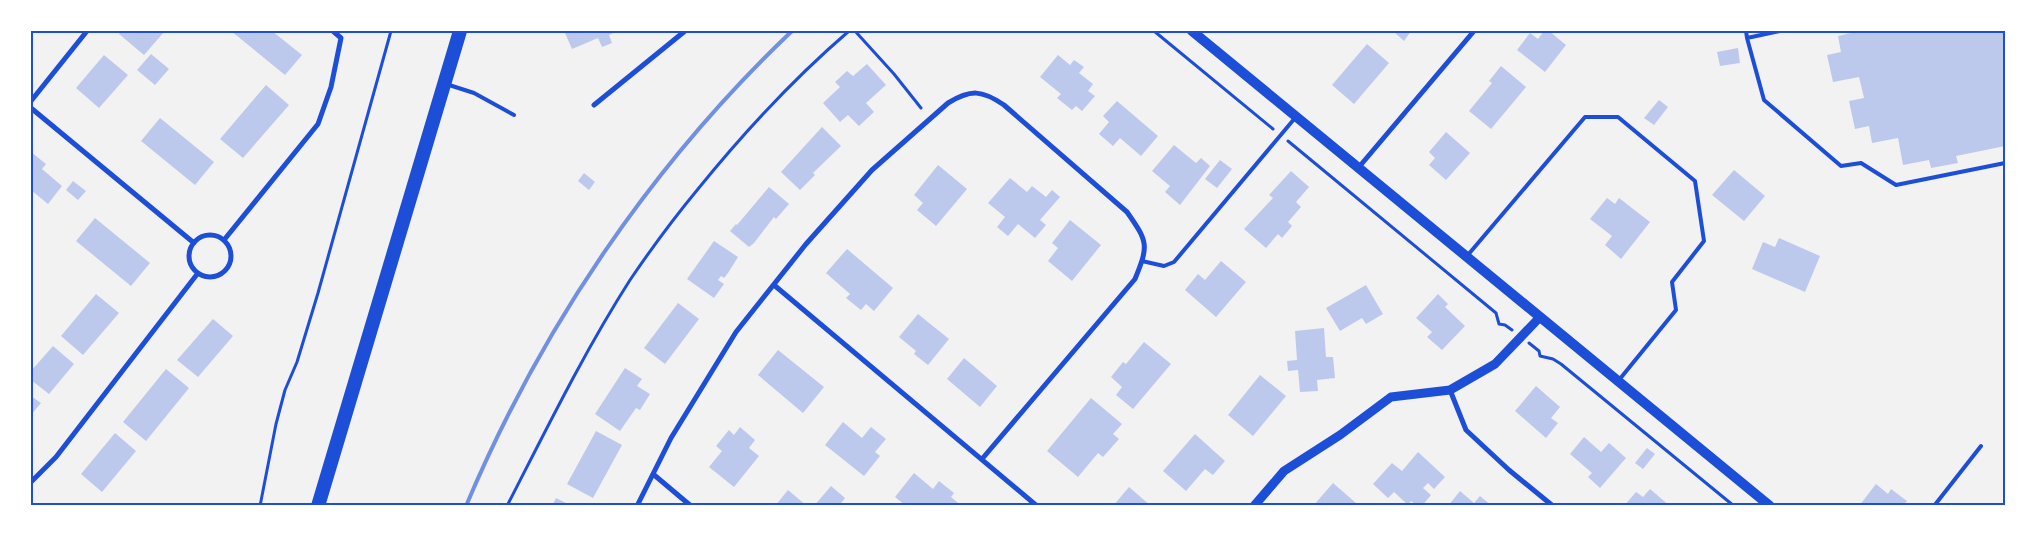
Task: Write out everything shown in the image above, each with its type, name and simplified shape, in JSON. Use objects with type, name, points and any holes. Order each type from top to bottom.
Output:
[{"type":"highway","points":[[318,506],[460,31]]},
{"type":"main road","points":[[1192,31],[1770,506]]},
{"type":"street","points":[[31,101],[87,31]]},
{"type":"street","points":[[224,240],[318,124],[331,86],[342,38],[333,31]]},
{"type":"street","points":[[1359,168],[1474,31]]},
{"type":"street","points":[[594,105],[681,32]]},
{"type":"street","points":[[637,506],[671,438],[736,332],[806,244],[872,170],[948,103],[962,95],[974,92],[990,96],[1004,106],[1127,212],[1139,229],[1145,244],[1142,261],[1135,280],[982,459]]},
{"type":"street","points":[[31,108],[194,243]]},
{"type":"street","points":[[212,235],[224,240],[231,252],[229,266],[212,277],[198,273],[191,262],[191,249],[194,243],[199,238],[212,235]]},
{"type":"street","points":[[31,482],[56,457],[198,273]]},
{"type":"street","points":[[774,285],[1037,506]]},
{"type":"street","points":[[1254,506],[1284,472],[1340,435],[1391,397],[1450,390],[1495,364],[1540,317]]},
{"type":"street","points":[[1450,390],[1466,430],[1509,470],[1553,506]]},
{"type":"street","points":[[653,474],[691,506]]},
{"type":"lane","points":[[1746,31],[1764,100],[1841,166],[1861,163],[1896,185],[2005,163]]},
{"type":"lane","points":[[1747,38],[1780,31]]},
{"type":"lane","points":[[444,84],[474,93],[514,115]]},
{"type":"lane","points":[[1142,261],[1164,266],[1174,262],[1297,116]]},
{"type":"lane","points":[[1467,256],[1585,117],[1618,117],[1695,181],[1704,241],[1672,282],[1676,310],[1618,381]]},
{"type":"lane","points":[[1934,506],[1981,446]]},
{"type":"path","points":[[260,506],[276,424],[285,390],[316,302],[391,31]]},
{"type":"path","points":[[508,506],[586,357],[630,280],[685,205],[759,116],[792,82],[849,31]]},
{"type":"path","points":[[855,31],[894,74],[921,108]]},
{"type":"path","points":[[1154,31],[1496,313],[1499,324],[1505,325]]},
{"type":"path","points":[[1539,351],[1540,356],[1553,359],[1561,364],[1734,506]]},
{"type":"building","points":[[122,31],[165,31],[144,55],[119,34]]},
{"type":"building","points":[[231,31],[272,31],[302,55],[285,75]]},
{"type":"building","points":[[564,31],[618,31],[609,35],[612,43],[602,47],[598,38],[572,49]]},
{"type":"building","points":[[1393,31],[1411,31],[1404,41]]},
{"type":"building","points":[[1544,31],[1549,31],[1566,45],[1545,72],[1517,50],[1530,33],[1538,39]]},
{"type":"building","points":[[1859,31],[2005,31],[2005,146],[1956,156],[1958,163],[1931,168],[1929,160],[1903,165],[1898,138],[1872,143],[1869,126],[1855,129],[1849,101],[1864,98],[1859,77],[1833,82],[1827,55],[1841,52],[1838,36]]},
{"type":"building","points":[[1367,44],[1389,63],[1354,104],[1332,85]]},
{"type":"building","points":[[1738,48],[1740,63],[1720,66],[1717,52]]},
{"type":"building","points":[[151,54],[169,69],[155,85],[137,70]]},
{"type":"building","points":[[104,55],[128,75],[99,108],[76,88]]},
{"type":"building","points":[[1058,55],[1070,65],[1074,60],[1084,67],[1079,73],[1093,84],[1088,91],[1095,96],[1082,111],[1076,106],[1072,110],[1057,98],[1061,94],[1040,77]]},
{"type":"building","points":[[867,64],[886,85],[866,103],[874,112],[859,126],[848,115],[840,122],[823,103],[840,87],[835,82],[847,71],[853,76]]},
{"type":"building","points":[[1501,66],[1526,87],[1491,129],[1469,111],[1492,83],[1489,81]]},
{"type":"building","points":[[266,85],[289,105],[243,158],[220,139]]},
{"type":"building","points":[[1659,100],[1668,107],[1654,125],[1644,118]]},
{"type":"building","points":[[1117,101],[1158,136],[1141,156],[1120,138],[1113,146],[1099,134],[1109,122],[1103,116]]},
{"type":"building","points":[[160,118],[214,162],[195,185],[141,141]]},
{"type":"building","points":[[822,127],[841,146],[813,173],[815,175],[800,190],[781,172]]},
{"type":"building","points":[[1446,132],[1470,153],[1446,180],[1429,165],[1435,158],[1429,152]]},
{"type":"building","points":[[1174,145],[1196,163],[1201,158],[1210,166],[1180,205],[1165,192],[1170,186],[1152,171]]},
{"type":"building","points":[[31,152],[46,164],[42,169],[62,186],[48,204],[31,190]]},
{"type":"building","points":[[1220,160],[1232,169],[1217,188],[1205,179]]},
{"type":"building","points":[[938,165],[967,189],[936,226],[917,210],[923,203],[914,195]]},
{"type":"building","points":[[1734,170],[1765,196],[1744,221],[1712,195]]},
{"type":"building","points":[[1291,171],[1309,187],[1296,202],[1301,207],[1288,222],[1292,226],[1282,238],[1278,234],[1266,248],[1244,229],[1273,198],[1269,195]]},
{"type":"building","points":[[584,173],[595,182],[589,190],[578,181]]},
{"type":"building","points":[[1010,178],[1027,192],[1032,186],[1046,197],[1052,190],[1060,197],[1040,220],[1046,225],[1035,238],[1018,224],[1008,236],[997,227],[1005,217],[988,203]]},
{"type":"building","points":[[73,181],[86,191],[78,200],[66,190]]},
{"type":"building","points":[[769,187],[789,204],[776,219],[774,217],[749,247],[730,231]]},
{"type":"building","points":[[1607,198],[1615,204],[1619,198],[1650,222],[1621,259],[1605,245],[1612,236],[1590,219]]},
{"type":"building","points":[[95,218],[150,263],[131,286],[76,241]]},
{"type":"building","points":[[1070,220],[1101,245],[1072,281],[1048,261],[1058,248],[1052,243]]},
{"type":"building","points":[[1779,238],[1820,256],[1805,292],[1752,269],[1763,242],[1775,247]]},
{"type":"building","points":[[714,241],[738,257],[724,278],[721,276],[718,280],[724,284],[714,298],[687,279]]},
{"type":"building","points":[[847,249],[893,288],[874,311],[866,304],[861,310],[846,298],[850,294],[826,273]]},
{"type":"building","points":[[1221,261],[1246,282],[1216,317],[1185,290],[1198,274],[1205,280]]},
{"type":"building","points":[[1366,285],[1383,314],[1366,324],[1362,318],[1340,331],[1326,308]]},
{"type":"building","points":[[96,294],[119,313],[83,355],[61,336]]},
{"type":"building","points":[[1438,294],[1448,304],[1445,307],[1465,326],[1442,350],[1427,337],[1432,332],[1416,318]]},
{"type":"building","points":[[678,303],[699,319],[665,364],[644,348]]},
{"type":"building","points":[[918,314],[949,339],[928,365],[914,354],[916,351],[899,337]]},
{"type":"building","points":[[213,319],[233,336],[198,377],[177,360]]},
{"type":"building","points":[[1324,328],[1326,357],[1333,357],[1335,378],[1317,380],[1318,391],[1300,392],[1298,370],[1288,371],[1287,361],[1297,360],[1295,331]]},
{"type":"building","points":[[1144,342],[1171,364],[1133,409],[1116,395],[1122,387],[1111,377],[1123,362],[1126,364]]},
{"type":"building","points":[[53,346],[74,364],[49,394],[31,380],[31,371]]},
{"type":"building","points":[[778,350],[824,387],[803,413],[758,375]]},
{"type":"building","points":[[964,358],[997,386],[980,407],[947,379]]},
{"type":"building","points":[[625,368],[642,379],[637,386],[650,394],[640,410],[636,408],[620,431],[595,414]]},
{"type":"building","points":[[166,369],[189,388],[146,441],[123,422]]},
{"type":"building","points":[[1260,375],[1286,396],[1253,436],[1228,415]]},
{"type":"building","points":[[1536,386],[1560,407],[1551,418],[1558,423],[1546,438],[1515,411]]},
{"type":"building","points":[[31,396],[41,403],[31,415]]},
{"type":"building","points":[[1091,398],[1122,424],[1113,434],[1119,439],[1103,457],[1098,453],[1078,477],[1047,451]]},
{"type":"building","points":[[843,422],[862,438],[871,427],[886,439],[875,452],[880,456],[864,476],[825,445]]},
{"type":"building","points":[[740,427],[755,440],[749,448],[759,456],[734,487],[709,467],[722,451],[716,446],[729,430],[734,435]]},
{"type":"building","points":[[596,431],[622,445],[593,498],[567,484]]},
{"type":"building","points":[[115,433],[136,451],[102,492],[81,474]]},
{"type":"building","points":[[1195,434],[1225,461],[1213,475],[1205,469],[1186,491],[1163,471]]},
{"type":"building","points":[[1584,437],[1601,452],[1609,443],[1626,458],[1600,488],[1588,477],[1592,473],[1570,454]]},
{"type":"building","points":[[1647,448],[1655,454],[1643,469],[1635,463]]},
{"type":"building","points":[[1418,452],[1445,477],[1434,489],[1428,483],[1423,488],[1431,495],[1422,506],[1417,506],[1411,501],[1408,505],[1394,492],[1388,498],[1373,484],[1392,463],[1402,471]]},
{"type":"building","points":[[914,473],[933,489],[939,481],[954,493],[951,497],[958,503],[956,506],[906,506],[895,497]]},
{"type":"building","points":[[1333,483],[1356,503],[1354,506],[1313,506]]},
{"type":"building","points":[[1876,484],[1888,494],[1891,489],[1907,501],[1903,506],[1859,506]]},
{"type":"building","points":[[831,486],[845,498],[839,506],[814,506]]},
{"type":"building","points":[[1129,487],[1151,506],[1113,506]]},
{"type":"building","points":[[1650,489],[1670,506],[1624,506],[1636,492],[1643,497]]},
{"type":"building","points":[[788,490],[807,506],[775,506]]},
{"type":"building","points":[[1460,491],[1474,503],[1480,496],[1492,506],[1448,506]]},
{"type":"building","points":[[556,498],[572,506],[552,506]]},
{"type":"railway","points":[[466,506],[496,440],[529,375],[565,313],[605,252],[647,193],[693,136],[741,82],[792,31]]}]
